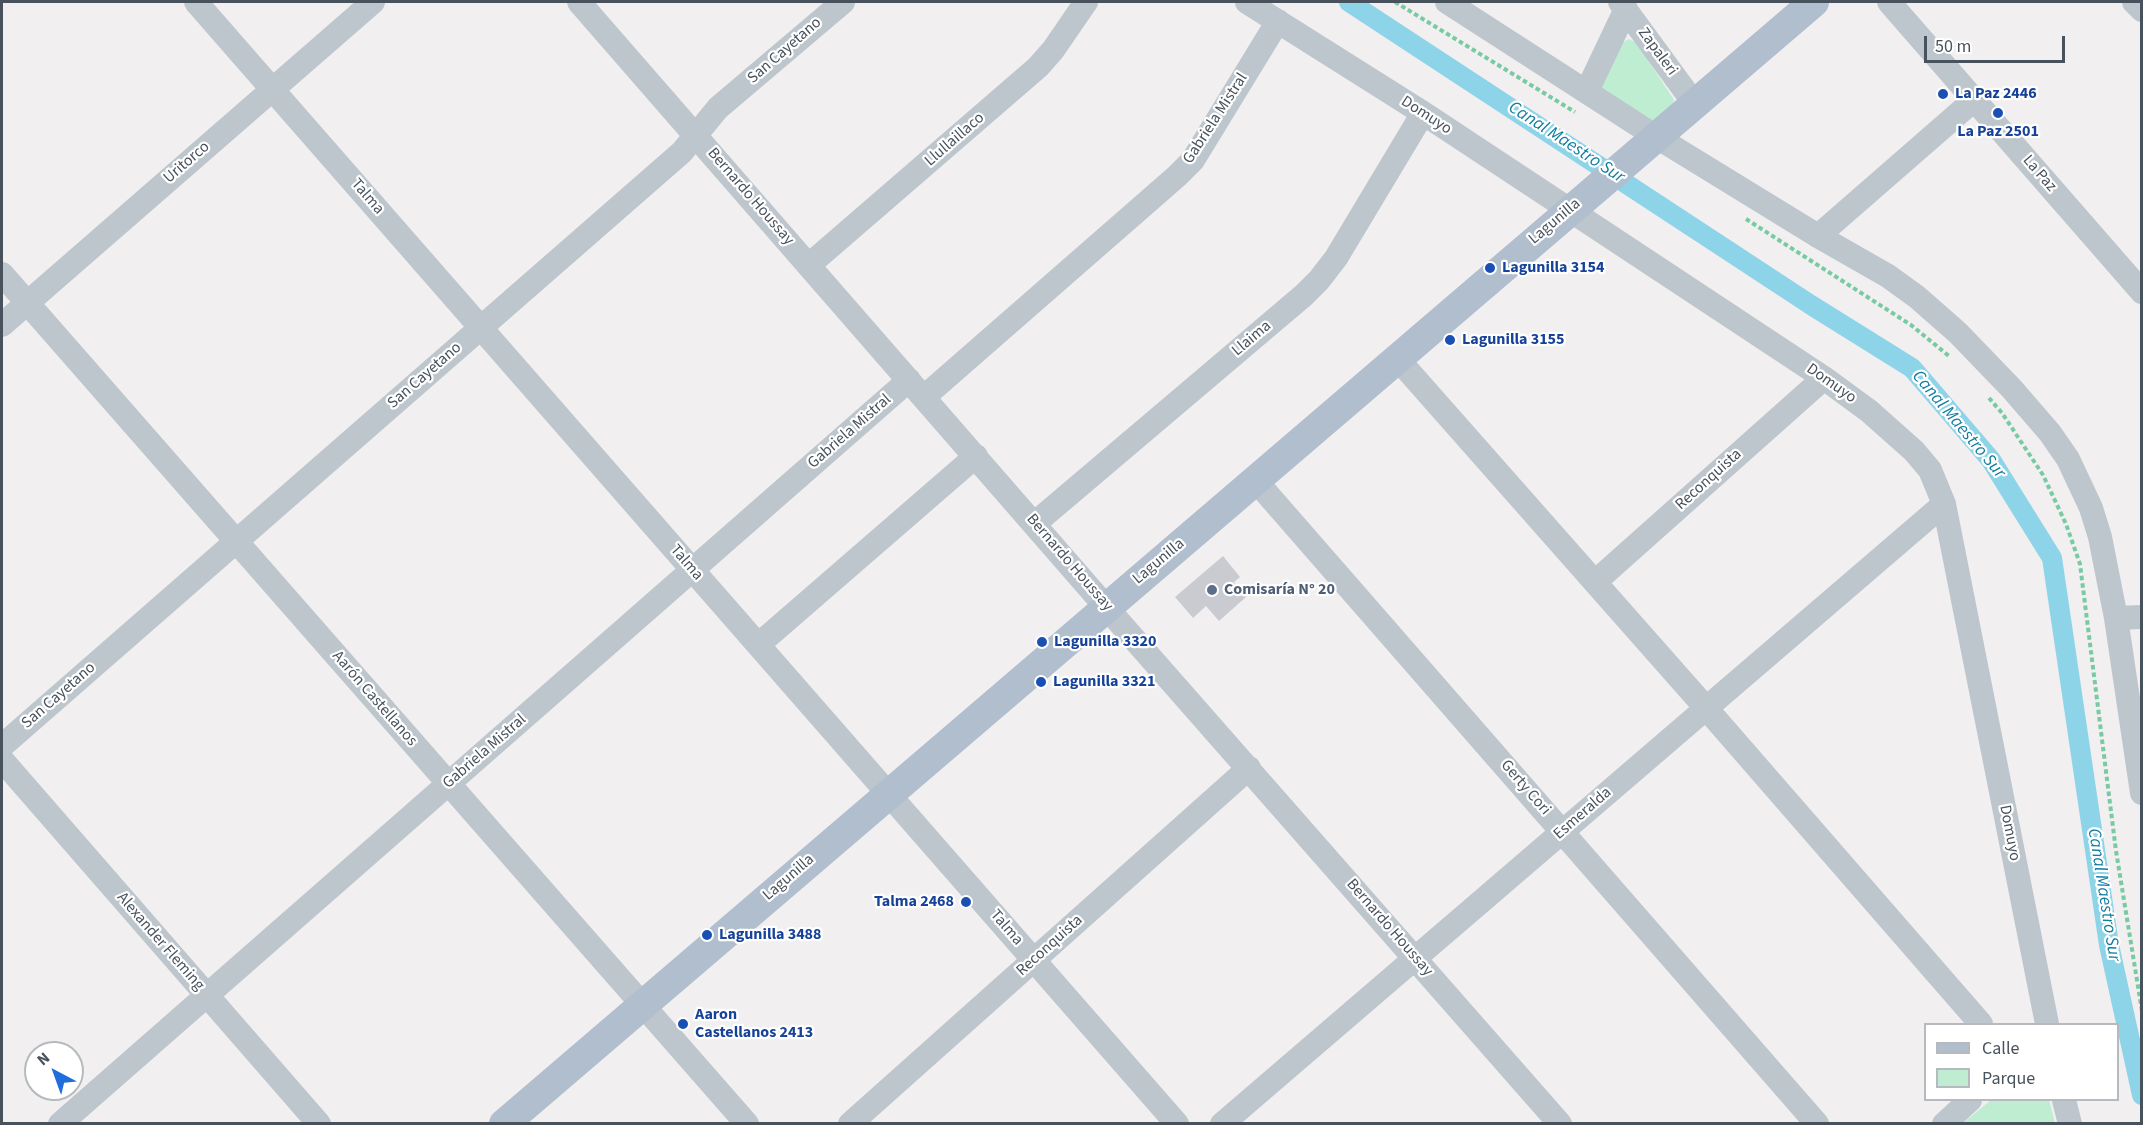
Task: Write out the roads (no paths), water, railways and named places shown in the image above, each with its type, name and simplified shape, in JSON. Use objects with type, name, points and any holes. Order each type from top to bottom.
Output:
[{"type":"main road","name":"Lagunilla","points":[[504,1124],[1256,481],[1396,357],[1814,2]]},
{"type":"street","name":"Talma","points":[[196,2],[1177,1124]]},
{"type":"street","name":"Uritorco","points":[[2,325],[373,2]]},
{"type":"street","name":"Bernardo Houssay","points":[[579,2],[1560,1124]]},
{"type":"street","name":"San Cayetano","points":[[2,746],[682,152],[718,108],[843,2]]},
{"type":"street","name":"Llullaillaco","points":[[809,265],[1038,67],[1086,2]]},
{"type":"street","name":"Domuyo","points":[[1247,2],[1423,113],[1824,378],[1869,411],[1914,451],[1930,470],[1944,504],[2047,1023]]},
{"type":"street","points":[[1447,2],[1655,136],[1888,276],[1917,297],[1985,360],[2050,433],[2068,459],[2091,508],[2100,537],[2116,618],[2142,793]]},
{"type":"street","name":"La Paz","points":[[1889,2],[2142,292]]},
{"type":"street","points":[[2134,2],[2142,10]]},
{"type":"street","points":[[1587,92],[1623,5]]},
{"type":"street","name":"Zapaleri","points":[[1623,5],[1694,103]]},
{"type":"street","name":"Gabriela Mistral","points":[[60,1124],[693,570],[1177,176],[1193,160],[1278,21]]},
{"type":"street","points":[[1818,236],[1974,100]]},
{"type":"street","name":"Llaima","points":[[1034,524],[1304,296],[1336,258],[1423,113]]},
{"type":"street","name":"Aarón Castellanos","points":[[2,274],[747,1124]]},
{"type":"street","points":[[1396,357],[1980,1023]]},
{"type":"street","name":"Reconquista","points":[[1594,582],[1824,378]]},
{"type":"street","points":[[758,645],[976,456]]},
{"type":"street","name":"Gerty Cori","points":[[1256,481],[1818,1124]]},
{"type":"street","name":"Esmeralda","points":[[1222,1124],[1944,504]]},
{"type":"street","points":[[2116,618],[2142,617]]},
{"type":"street","name":"Alexander Fleming","points":[[2,760],[319,1124]]},
{"type":"street","name":"Reconquista","points":[[850,1124],[1249,768]]},
{"type":"street","points":[[1944,1124],[1969,1101]]},
{"type":"street","points":[[2064,1101],[2070,1124]]},
{"type":"waterway","name":"Canal Maestro Sur","points":[[1349,2],[1811,305],[1912,368],[1991,460],[2052,558],[2109,945],[2142,1095]]},
{"type":"place","name":"La Paz 2446","points":[[1943,94]]},
{"type":"place","name":"La Paz 2501","points":[[1998,113]]},
{"type":"place","name":"Lagunilla 3154","points":[[1490,268]]},
{"type":"place","name":"Lagunilla 3155","points":[[1450,340]]},
{"type":"place","name":"Comisaría N° 20","points":[[1212,590]]},
{"type":"place","name":"Lagunilla 3320","points":[[1042,642]]},
{"type":"place","name":"Lagunilla 3321","points":[[1041,682]]},
{"type":"place","name":"Talma 2468","points":[[966,902]]},
{"type":"place","name":"Lagunilla 3488","points":[[707,935]]},
{"type":"place","name":"Aaron Castellanos 2413","points":[[683,1024]]}]
